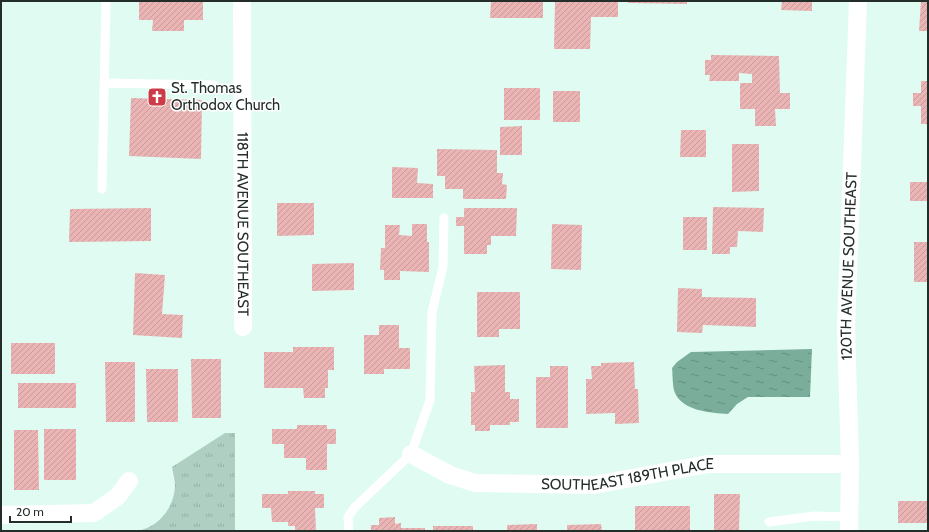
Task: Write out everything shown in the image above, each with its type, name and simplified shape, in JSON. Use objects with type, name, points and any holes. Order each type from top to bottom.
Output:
[{"type":"street","name":"118TH AVENUE SOUTHEAST","points":[[242,1],[243,327]]},
{"type":"street","name":"120TH AVENUE SOUTHEAST","points":[[849,524],[850,464],[846,328],[858,1]]},
{"type":"street","name":"SOUTHEAST 189TH PLACE","points":[[411,454],[450,475],[475,483],[594,484],[708,464],[850,464]]},
{"type":"street","points":[[1,515],[94,514],[118,496],[130,481]]},
{"type":"lane","points":[[102,189],[106,1]]},
{"type":"lane","points":[[104,83],[214,85]]},
{"type":"lane","points":[[349,531],[348,516],[355,507],[411,454],[430,400],[432,312],[443,267],[444,218]]},
{"type":"lane","points":[[769,522],[814,516],[849,524]]},
{"type":"green space","points":[[225,433],[235,433],[235,531],[137,531],[145,529],[158,521],[164,515],[172,502],[175,486],[172,467]]},
{"type":"water","points":[[812,349],[810,397],[748,397],[737,404],[728,414],[706,412],[684,404],[674,390],[672,368],[677,362],[691,352]]},
{"type":"building","points":[[139,1],[203,1],[203,20],[184,20],[184,31],[152,31],[153,20],[139,20]]},
{"type":"building","points":[[491,1],[543,1],[543,18],[490,18]]},
{"type":"building","points":[[555,1],[618,1],[618,17],[591,17],[590,49],[554,49]]},
{"type":"building","points":[[628,1],[687,1],[687,4],[628,3]]},
{"type":"building","points":[[782,1],[812,1],[812,11],[781,10]]},
{"type":"building","points":[[921,1],[928,1],[928,31],[919,31]]},
{"type":"building","points":[[711,55],[779,56],[780,93],[790,93],[790,109],[775,109],[776,126],[755,126],[755,109],[740,109],[740,83],[752,83],[752,74],[739,73],[739,81],[709,81],[710,75],[705,75],[705,60],[711,60]]},
{"type":"building","points":[[921,81],[928,81],[928,124],[921,124],[921,106],[913,106],[913,93],[921,93]]},
{"type":"building","points":[[504,88],[540,88],[540,120],[504,120]]},
{"type":"building","points":[[553,91],[580,91],[580,122],[553,122]]},
{"type":"building","points":[[131,98],[202,100],[201,159],[129,156]]},
{"type":"building","points":[[522,126],[522,155],[500,155],[500,127]]},
{"type":"building","points":[[681,130],[706,130],[706,157],[680,157]]},
{"type":"building","points":[[732,144],[759,144],[759,191],[732,192]]},
{"type":"building","points":[[437,149],[497,150],[497,173],[503,173],[502,184],[507,185],[506,199],[463,199],[463,189],[445,189],[445,176],[437,176]]},
{"type":"building","points":[[392,167],[418,168],[417,183],[433,184],[433,198],[392,198]]},
{"type":"building","points":[[910,182],[928,182],[928,201],[910,201]]},
{"type":"building","points":[[277,203],[314,203],[314,235],[277,236]]},
{"type":"building","points":[[713,207],[764,208],[763,232],[738,231],[737,247],[730,247],[730,254],[712,254]]},
{"type":"building","points":[[151,208],[151,241],[69,242],[70,209]]},
{"type":"building","points":[[464,208],[517,208],[516,236],[491,236],[491,245],[487,245],[487,254],[464,254],[464,226],[456,226],[456,217],[464,217]]},
{"type":"building","points":[[683,217],[707,217],[707,250],[683,250]]},
{"type":"building","points":[[412,224],[427,224],[427,242],[429,242],[429,272],[400,271],[400,280],[384,280],[384,270],[380,270],[381,248],[385,248],[385,225],[400,225],[399,235],[412,236]]},
{"type":"building","points":[[552,224],[582,225],[581,270],[551,269]]},
{"type":"building","points":[[914,242],[928,242],[928,282],[914,282]]},
{"type":"building","points":[[354,263],[354,290],[312,291],[312,264]]},
{"type":"building","points":[[135,273],[165,275],[162,314],[183,315],[182,338],[133,335]]},
{"type":"building","points":[[678,288],[702,289],[702,297],[756,298],[756,327],[703,325],[702,333],[677,332]]},
{"type":"building","points":[[477,292],[520,292],[520,329],[499,329],[499,337],[477,337]]},
{"type":"building","points":[[379,325],[399,325],[399,348],[410,348],[410,369],[384,369],[384,374],[364,374],[364,335],[379,335]]},
{"type":"building","points":[[11,343],[55,343],[55,374],[11,374]]},
{"type":"building","points":[[293,347],[334,347],[334,370],[328,370],[328,388],[325,388],[325,398],[304,398],[303,388],[264,388],[264,352],[293,352]]},
{"type":"building","points":[[191,359],[221,359],[221,418],[192,418]]},
{"type":"building","points":[[105,362],[135,362],[135,422],[106,422]]},
{"type":"building","points":[[634,362],[635,389],[638,389],[639,423],[615,424],[615,413],[586,414],[586,379],[592,379],[591,366],[601,366],[601,363]]},
{"type":"building","points":[[505,365],[505,392],[510,392],[510,399],[519,399],[519,422],[510,422],[510,425],[490,425],[490,431],[475,431],[475,425],[471,425],[471,392],[475,392],[474,366]]},
{"type":"building","points":[[550,366],[568,366],[568,428],[536,428],[536,377],[550,377]]},
{"type":"building","points":[[146,369],[178,369],[178,422],[147,422]]},
{"type":"building","points":[[18,383],[76,383],[76,408],[18,408]]},
{"type":"building","points":[[297,425],[327,425],[327,429],[336,429],[336,444],[327,444],[327,470],[306,470],[306,458],[284,458],[284,444],[272,444],[272,429],[297,429]]},
{"type":"building","points":[[44,429],[76,429],[76,480],[44,480]]},
{"type":"building","points":[[14,430],[38,430],[39,490],[14,490]]},
{"type":"building","points":[[288,491],[315,491],[315,494],[324,494],[324,508],[315,508],[316,531],[295,531],[295,526],[288,526],[288,522],[272,522],[271,508],[262,508],[262,494],[288,494]]},
{"type":"building","points":[[714,494],[740,494],[739,531],[714,531]]},
{"type":"building","points":[[898,501],[928,501],[928,523],[898,523]]},
{"type":"building","points":[[635,506],[690,506],[690,531],[635,531]]},
{"type":"building","points":[[395,517],[395,524],[401,523],[401,528],[425,528],[425,531],[371,531],[371,525],[379,525],[379,518]]},
{"type":"building","points":[[537,524],[537,531],[507,531],[507,525]]},
{"type":"building","points":[[601,524],[602,531],[567,531],[567,525]]},
{"type":"building","points":[[433,526],[473,526],[473,531],[433,531]]},
{"type":"place","name":"St. Thomas Orthodox Church","points":[[157,97]]}]
